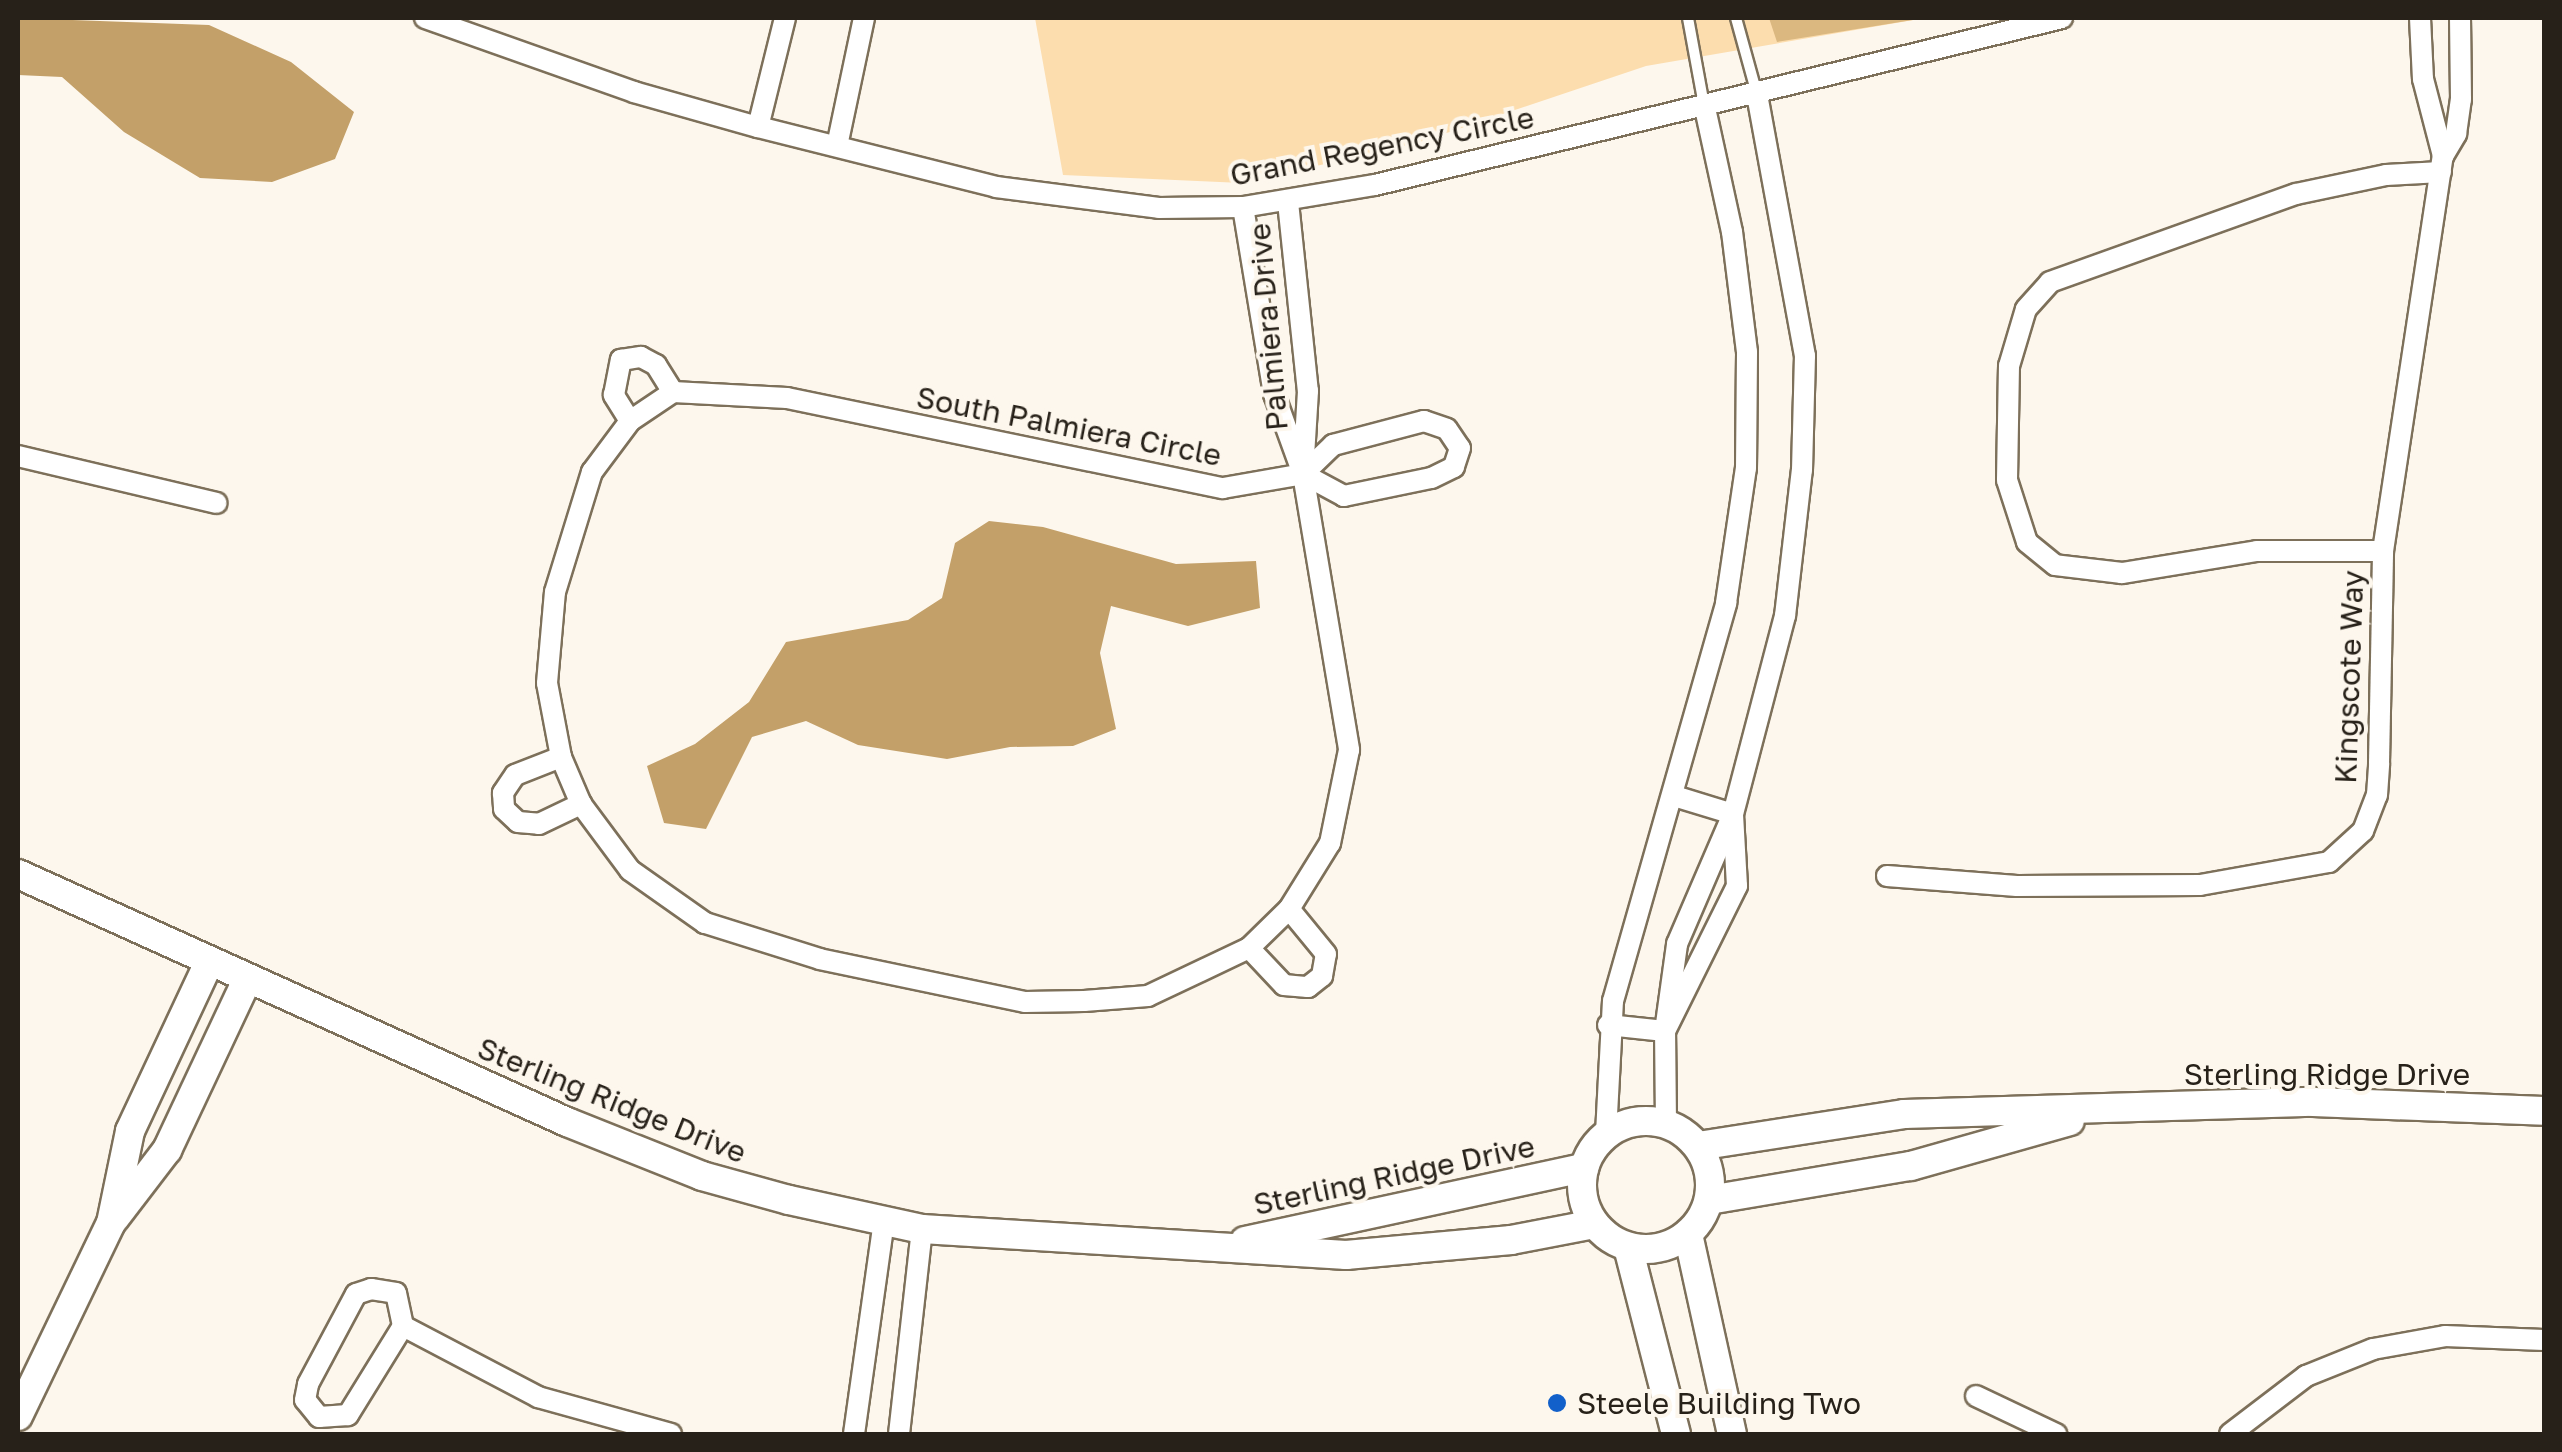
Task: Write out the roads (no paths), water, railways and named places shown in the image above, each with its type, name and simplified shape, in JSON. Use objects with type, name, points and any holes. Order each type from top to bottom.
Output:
[{"type":"street","name":"Grand Regency Circle","points":[[425,18],[634,92],[758,127],[996,187],[1159,208],[1288,202],[1704,108],[2062,18]]},
{"type":"street","points":[[758,127],[785,18]]},
{"type":"street","points":[[837,146],[864,18]]},
{"type":"street","name":"Kingscote Way","points":[[2420,18],[2423,80],[2442,164]]},
{"type":"street","name":"Kingscote Way","points":[[1887,876],[2017,886],[2200,884],[2328,862],[2363,831],[2377,795],[2383,551],[2442,164],[2456,134],[2461,100],[2460,18]]},
{"type":"street","points":[[1666,1124],[1664,1031],[1677,944],[1733,814],[1784,616],[1802,470],[1805,356],[1757,95]]},
{"type":"street","points":[[1606,1134],[1635,1122],[1666,1124],[1698,1146],[1708,1163],[1709,1200],[1688,1234],[1660,1248],[1628,1247],[1594,1224],[1582,1197],[1584,1168],[1606,1134],[1608,1025],[1628,934],[1674,796],[1726,604],[1746,468],[1745,335],[1732,232],[1704,108]]},
{"type":"street","points":[[2383,551],[2257,551],[2122,573],[2055,565],[2027,542],[2007,480],[2009,366],[2026,309],[2050,282],[2296,194],[2442,164]]},
{"type":"street","name":"Palmiera Drive","points":[[1288,202],[1308,391],[1303,474]]},
{"type":"street","name":"Palmiera Drive","points":[[1243,207],[1274,394],[1303,474]]},
{"type":"street","points":[[630,420],[614,395],[621,360],[640,358],[656,366],[672,392],[630,420],[592,472],[556,592],[547,683],[561,757],[582,804],[630,870],[705,923],[820,959],[1025,1002],[1148,996],[1249,948],[1290,909],[1330,843],[1349,750],[1303,474]]},
{"type":"street","name":"South Palmiera Circle","points":[[672,392],[787,398],[1223,488],[1303,474]]},
{"type":"street","points":[[1424,421],[1447,429],[1460,448],[1454,467],[1431,478],[1344,496],[1303,474],[1333,445],[1424,421]]},
{"type":"street","points":[[18,456],[217,503]]},
{"type":"street","points":[[561,757],[515,775],[503,793],[504,809],[518,822],[539,824],[582,804]]},
{"type":"street","points":[[1674,796],[1733,814]]},
{"type":"street","points":[[1664,1031],[1737,886],[1733,814]]},
{"type":"street","name":"Sterling Ridge Drive","points":[[18,874],[247,980],[702,1176],[922,1229],[1346,1255],[1416,1252],[1594,1224]]},
{"type":"street","points":[[1249,948],[1284,985],[1308,987],[1322,976],[1326,954],[1290,909]]},
{"type":"street","points":[[111,1223],[130,1130],[209,962]]},
{"type":"street","points":[[18,1416],[111,1223],[167,1150],[247,980]]},
{"type":"street","points":[[1608,1025],[1664,1031]]},
{"type":"street","name":"Sterling Ridge Drive","points":[[1698,1146],[1904,1114],[2313,1102],[2544,1111]]},
{"type":"street","name":"Sterling Ridge Drive","points":[[1709,1200],[1911,1166],[2110,1110]]},
{"type":"street","name":"Sterling Ridge Drive","points":[[1219,1247],[1584,1168]]},
{"type":"street","points":[[854,1434],[884,1220]]},
{"type":"street","points":[[899,1434],[922,1229]]},
{"type":"street","points":[[1688,1234],[1732,1434]]},
{"type":"street","points":[[1628,1247],[1676,1434]]},
{"type":"street","points":[[370,1289],[396,1293],[403,1326],[348,1415],[332,1420],[309,1410],[308,1384],[356,1294],[370,1289]]},
{"type":"street","points":[[403,1326],[538,1397],[671,1434]]},
{"type":"street","points":[[2230,1434],[2306,1376],[2373,1350],[2445,1336],[2544,1340]]},
{"type":"street","points":[[1976,1396],[2056,1434]]},
{"type":"lane","points":[[1688,18],[1704,108]]},
{"type":"lane","points":[[1736,18],[1757,95]]},
{"type":"place","name":"Steele Building Two","points":[[1557,1403]]}]
